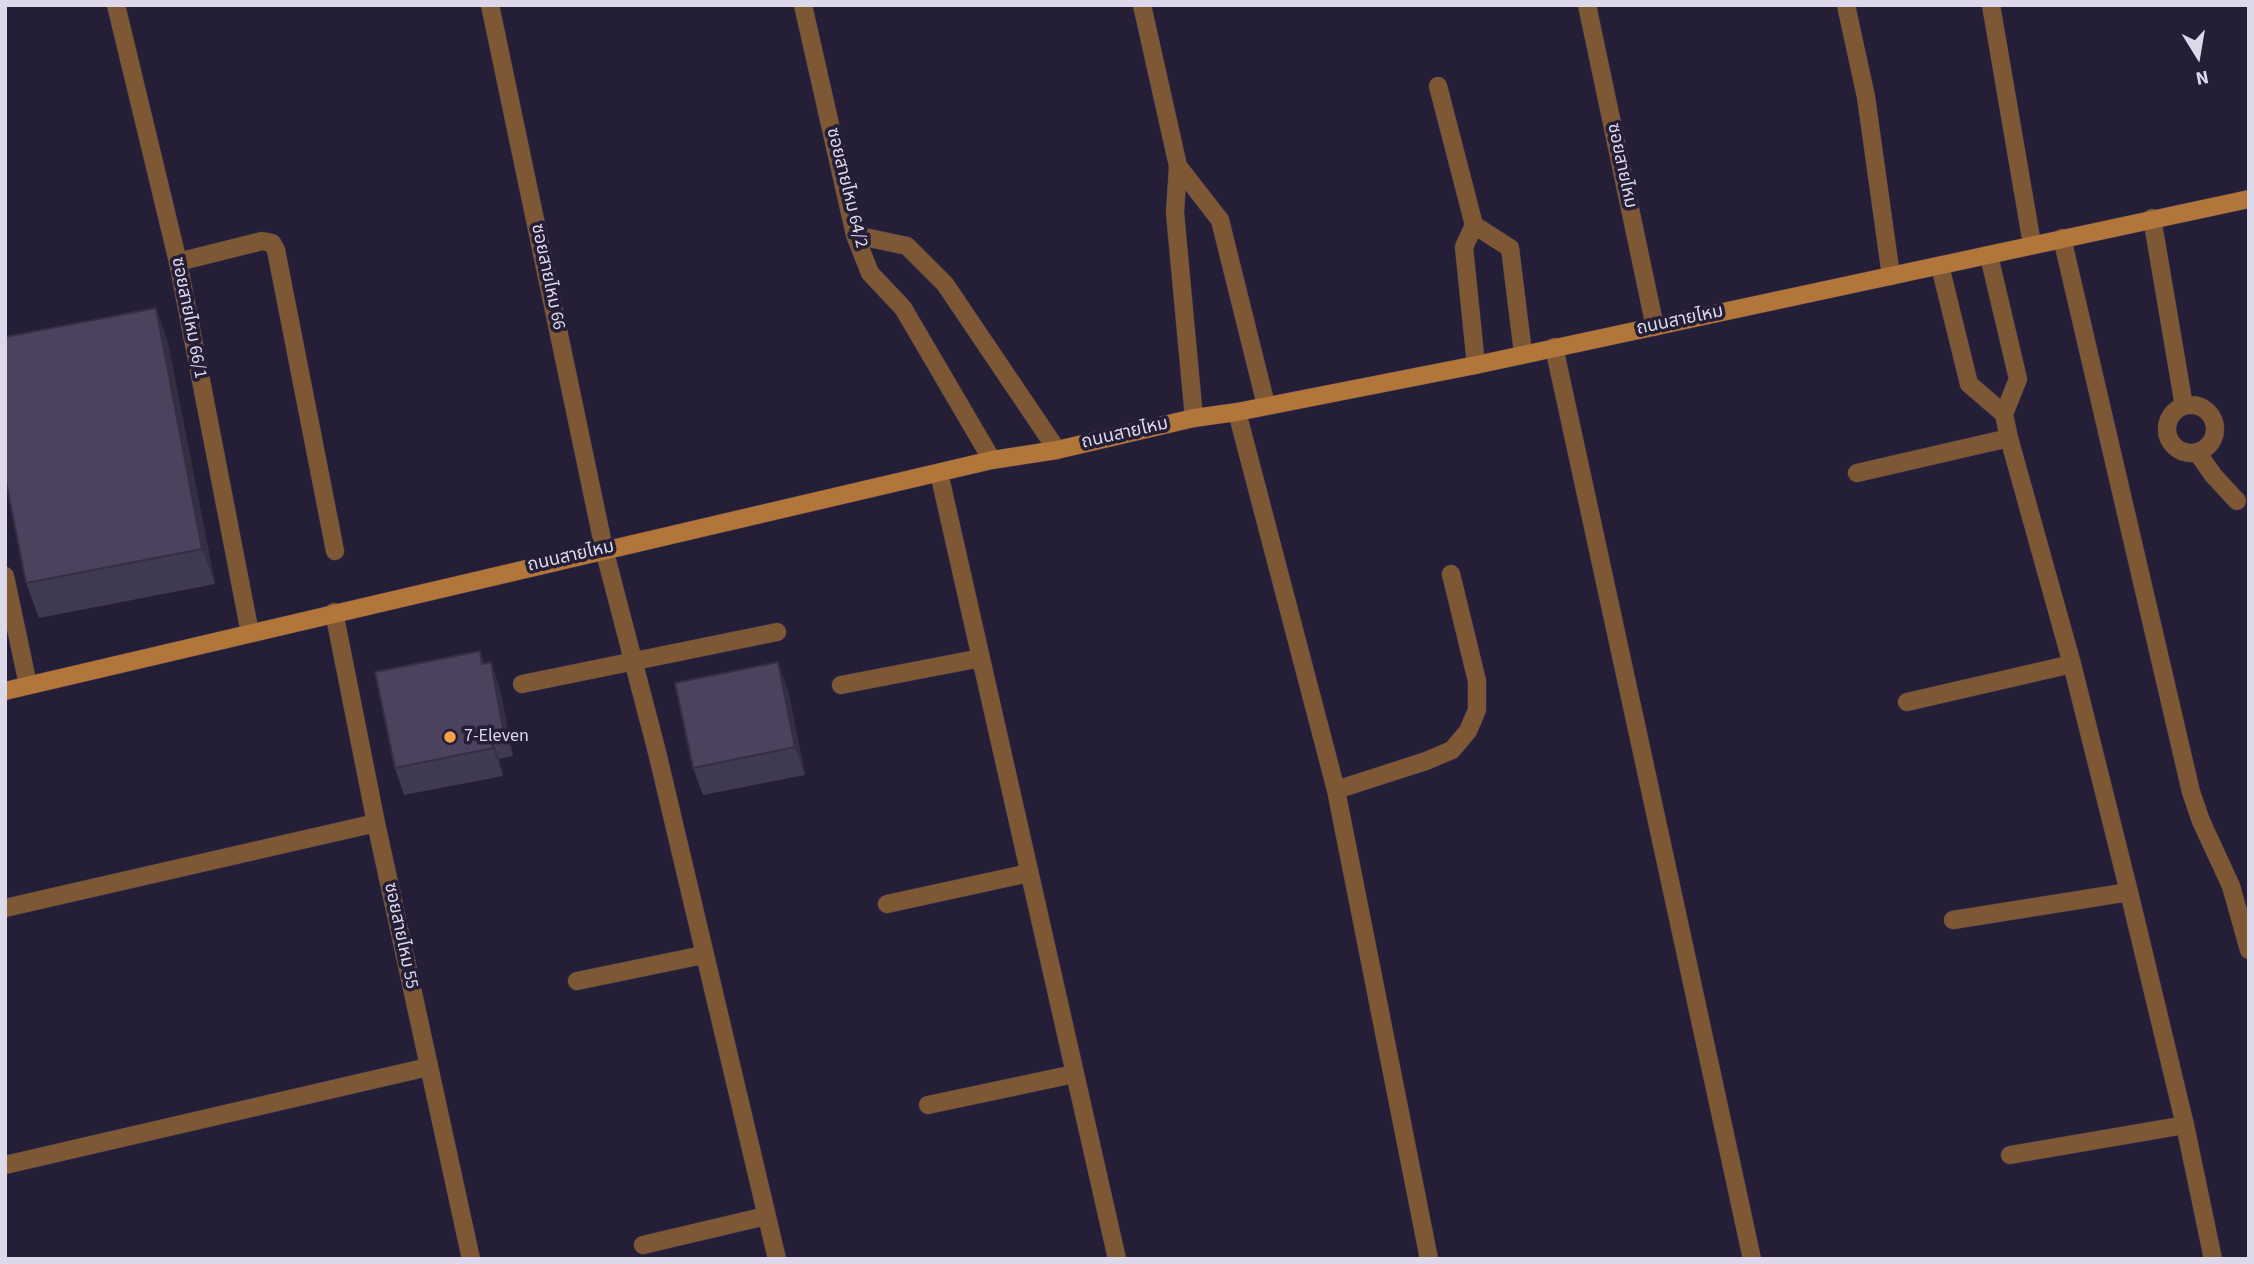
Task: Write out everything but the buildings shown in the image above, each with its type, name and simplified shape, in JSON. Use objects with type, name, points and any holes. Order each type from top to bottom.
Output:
[{"type":"main road","name":"ถนนสายไหม","points":[[5,691],[992,460],[1057,450],[1194,418],[1476,365],[2249,199]]},
{"type":"street","name":"ซอยสายไหม 66/1","points":[[116,5],[178,262],[250,633]]},
{"type":"street","name":"ซอยสายไหม 66","points":[[490,5],[604,549],[657,752],[777,1259]]},
{"type":"street","name":"ซอยสายไหม 64/2","points":[[803,5],[855,235],[870,273],[903,308],[992,460]]},
{"type":"street","points":[[1142,5],[1178,166],[1175,213],[1194,418]]},
{"type":"street","name":"ซอยสายไหม","points":[[1587,5],[1655,327]]},
{"type":"street","points":[[1846,5],[1866,97],[1891,276]]},
{"type":"street","points":[[1991,5],[2032,244]]},
{"type":"street","points":[[1438,86],[1474,225],[1464,247],[1476,365]]},
{"type":"street","points":[[1178,166],[1220,220],[1266,405]]},
{"type":"street","points":[[2152,218],[2184,406]]},
{"type":"street","points":[[1474,225],[1510,248],[1523,353]]},
{"type":"street","points":[[855,235],[907,246],[945,284],[1057,450]]},
{"type":"street","points":[[2062,238],[2191,792],[2231,887],[2249,950]]},
{"type":"street","points":[[178,262],[262,241],[272,243],[276,250],[335,551]]},
{"type":"street","points":[[1989,256],[2018,379],[2004,414],[2009,438],[2072,664],[2129,892],[2185,1125],[2213,1259]]},
{"type":"street","points":[[1940,266],[1969,384],[2004,414]]},
{"type":"street","points":[[1554,347],[1752,1259]]},
{"type":"street","points":[[2195,405],[2205,409],[2212,417],[2215,428],[2213,438],[2207,447],[2197,452],[2186,453],[2176,448],[2169,440],[2166,430],[2168,419],[2174,410],[2184,406],[2195,405]]},
{"type":"street","points":[[1237,412],[1336,790],[1429,1259]]},
{"type":"street","points":[[1857,473],[2009,438]]},
{"type":"street","points":[[2197,452],[2213,475],[2237,501]]},
{"type":"street","points":[[939,473],[1116,1259]]},
{"type":"street","points":[[1336,790],[1452,750],[1468,731],[1477,710],[1477,681],[1451,574]]},
{"type":"street","points":[[5,576],[28,685]]},
{"type":"street","name":"ซอยสายไหม 55","points":[[334,612],[376,823],[471,1259]]},
{"type":"street","points":[[522,684],[777,632]]},
{"type":"street","points":[[841,685],[981,658]]},
{"type":"street","points":[[1907,702],[2072,664]]},
{"type":"street","points":[[5,908],[376,823]]},
{"type":"street","points":[[887,904],[1029,873]]},
{"type":"street","points":[[1953,920],[2129,892]]},
{"type":"street","points":[[578,981],[704,955]]},
{"type":"street","points":[[5,1165],[428,1067]]},
{"type":"street","points":[[928,1105],[1074,1074]]},
{"type":"street","points":[[2010,1155],[2185,1125]]},
{"type":"street","points":[[643,1245],[766,1216]]},
{"type":"place","name":"7-Eleven","points":[[450,737]]}]
